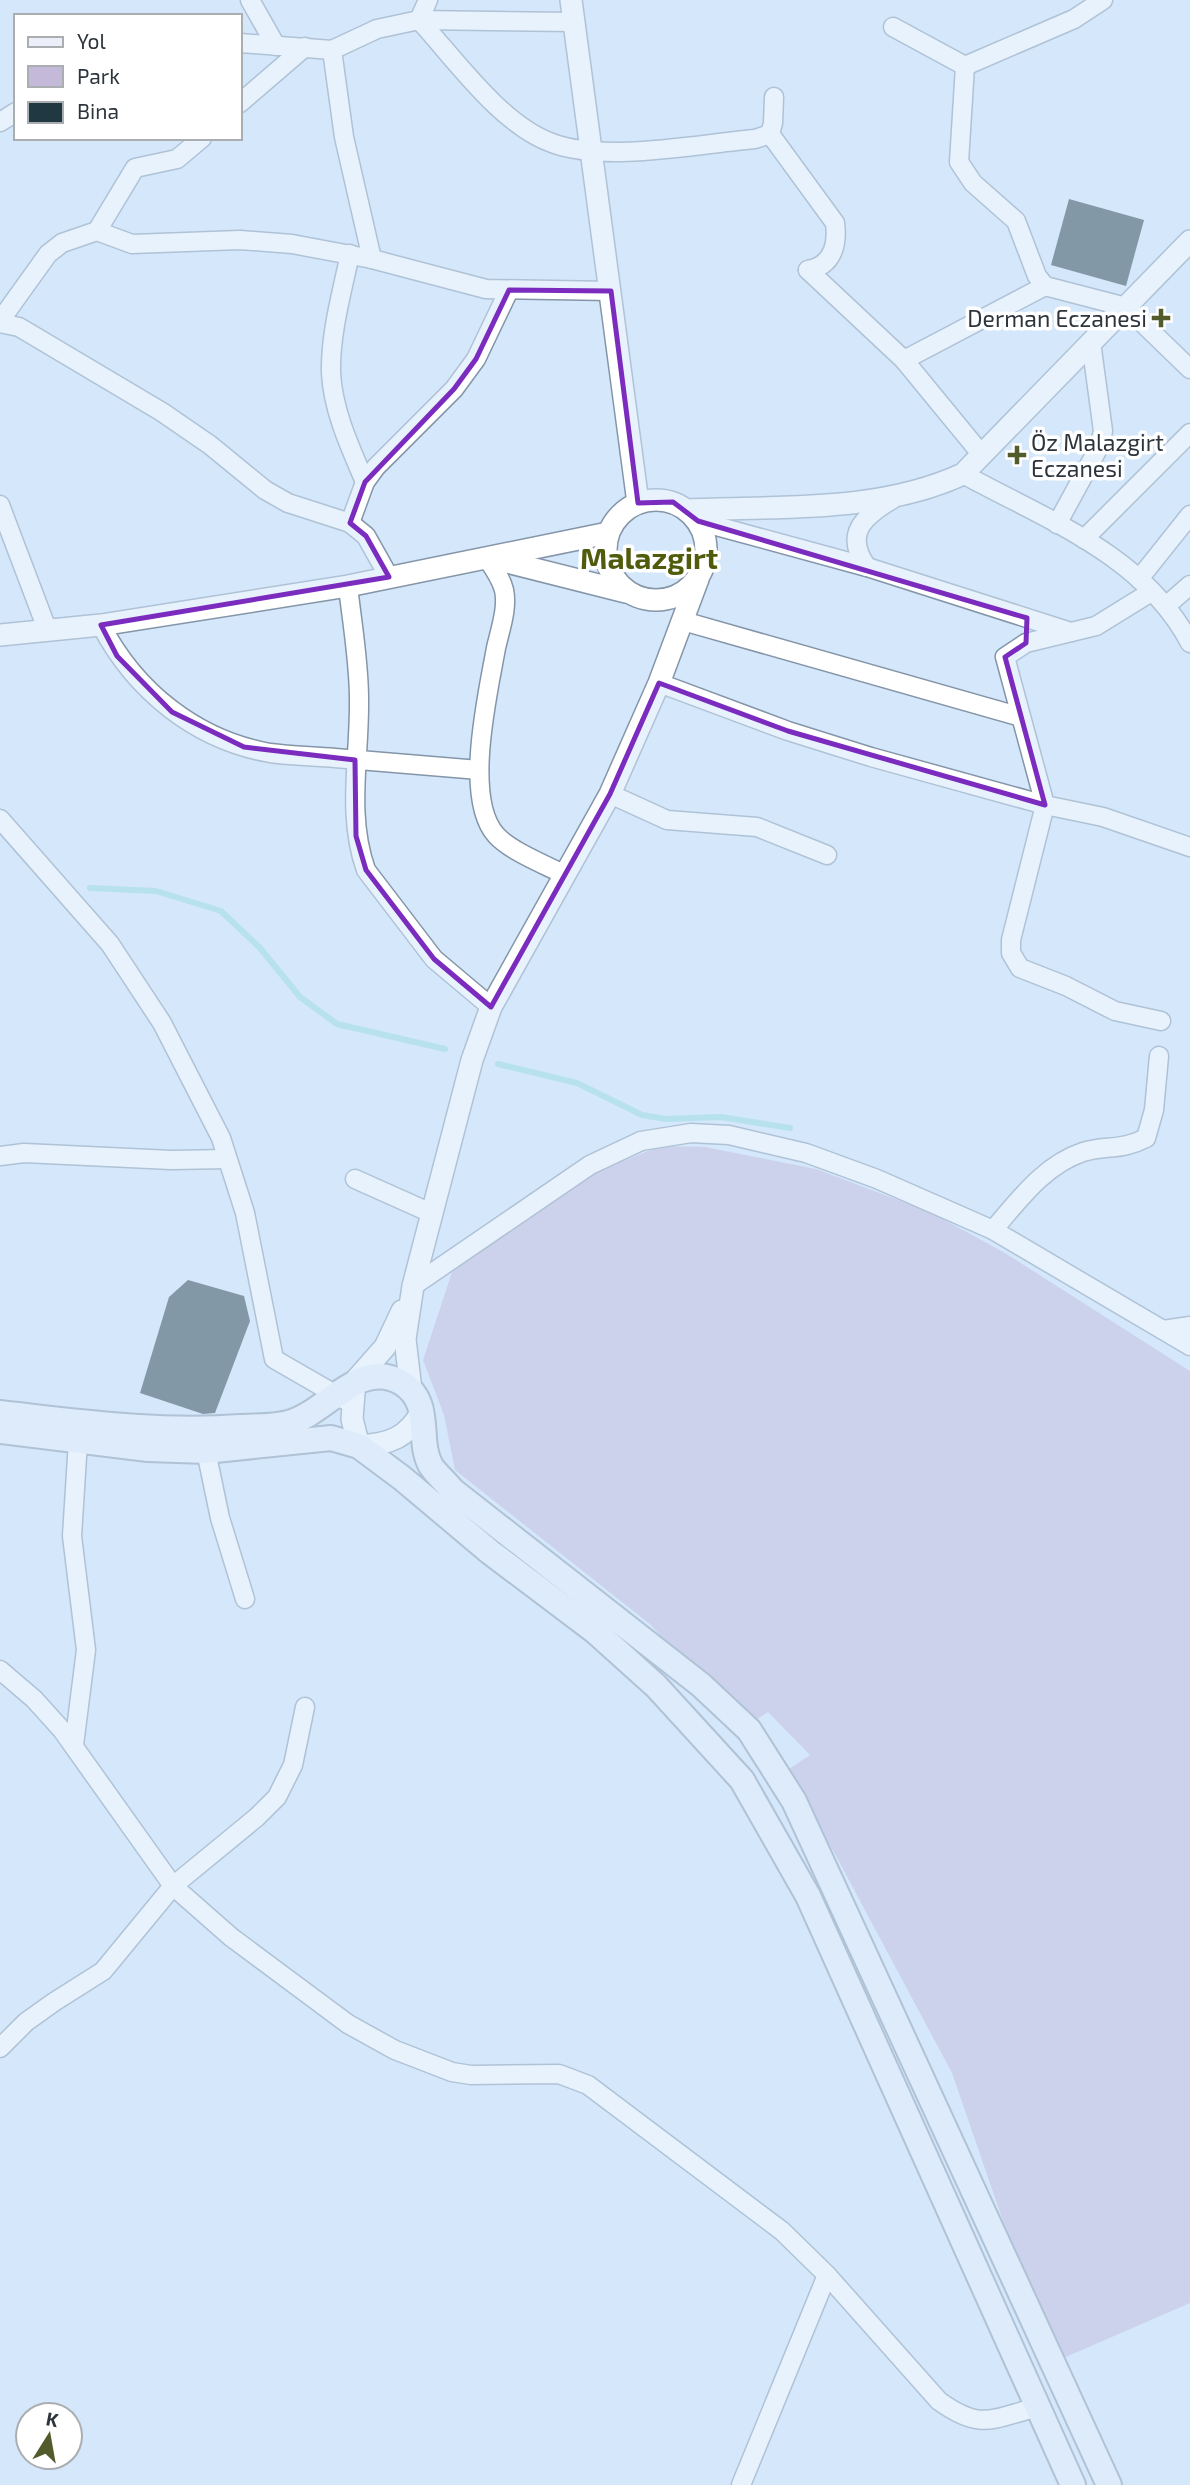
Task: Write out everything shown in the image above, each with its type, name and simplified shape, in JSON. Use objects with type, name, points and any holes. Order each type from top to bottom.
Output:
[{"type":"main road","points":[[0,1413],[139,1429],[205,1429],[289,1423],[377,1376],[399,1381],[416,1400],[430,1465],[452,1490],[701,1685],[750,1730],[794,1801],[1109,2485]]},
{"type":"main road","points":[[0,1432],[148,1449],[206,1451],[331,1438],[359,1446],[402,1478],[490,1552],[596,1632],[656,1686],[742,1780],[808,1896],[1073,2485]]},
{"type":"street","points":[[250,0],[276,46]]},
{"type":"street","points":[[419,20],[428,0]]},
{"type":"street","points":[[571,0],[638,503]]},
{"type":"street","points":[[965,66],[1074,19],[1103,0]]},
{"type":"street","points":[[242,43],[332,50],[377,29],[419,20],[574,22]]},
{"type":"street","points":[[419,20],[506,113],[551,143],[592,153],[755,139],[770,134]]},
{"type":"street","points":[[893,27],[965,66]]},
{"type":"street","points":[[242,101],[305,47]]},
{"type":"street","points":[[332,50],[344,137],[372,259]]},
{"type":"street","points":[[965,66],[959,162],[964,174],[1016,221],[1037,276],[1045,286],[1126,307],[1190,369]]},
{"type":"street","points":[[770,134],[774,97]]},
{"type":"street","points":[[770,134],[835,223],[836,234],[830,260],[820,268],[808,270],[904,360],[982,455]]},
{"type":"street","points":[[200,140],[177,159],[135,168],[97,231],[62,243],[48,254],[0,322],[19,327],[162,412],[265,490],[288,503],[350,523],[366,536],[389,577]]},
{"type":"street","points":[[97,231],[132,244],[266,240],[350,254],[486,289],[611,291]]},
{"type":"street","points":[[693,516],[895,497],[932,488],[963,474],[1190,241]]},
{"type":"street","points":[[350,254],[337,317],[331,373],[345,438],[365,482]]},
{"type":"street","points":[[904,360],[1045,286]]},
{"type":"street","points":[[350,523],[365,482],[411,429],[454,389],[476,359],[509,290]]},
{"type":"street","points":[[1057,524],[1099,447],[1103,431],[1091,342]]},
{"type":"street","points":[[1084,538],[1190,433]]},
{"type":"street","points":[[963,474],[1084,538],[1166,606],[1190,643]]},
{"type":"street","points":[[867,567],[858,555],[856,539],[861,523],[874,510],[895,497]]},
{"type":"street","points":[[626,592],[607,565],[605,548],[608,533],[615,520],[638,503],[655,500],[673,502],[693,516],[867,567],[1072,633]]},
{"type":"street","points":[[0,505],[47,629]]},
{"type":"street","points":[[1161,1021],[1115,1010],[1014,963],[1011,940],[1045,805],[1005,657],[1026,643],[1096,626],[1145,586],[1190,515]]},
{"type":"street","points":[[693,516],[707,550],[659,682],[610,794],[491,1007],[472,1060],[413,1286],[405,1339],[416,1400],[412,1429],[387,1444],[359,1446],[354,1433],[348,1393],[385,1347],[413,1286],[590,1165],[641,1141],[691,1133],[729,1135],[806,1153],[877,1179],[993,1230],[1190,1346]]},
{"type":"street","points":[[0,635],[101,625],[348,586],[484,556],[608,533]]},
{"type":"street","points":[[484,556],[657,601],[687,591],[698,579]]},
{"type":"street","points":[[484,556],[504,590],[505,606],[489,684],[480,770],[484,810],[495,834],[565,875]]},
{"type":"street","points":[[1166,606],[1190,584]]},
{"type":"street","points":[[348,586],[359,700],[355,760],[356,836],[366,870],[434,959],[491,1007]]},
{"type":"street","points":[[657,601],[683,621],[1021,717]]},
{"type":"street","points":[[1026,643],[1027,618]]},
{"type":"street","points":[[101,625],[117,656],[145,687],[172,712],[219,739],[272,753],[480,770]]},
{"type":"street","points":[[659,682],[788,731],[1045,805],[1104,817],[1190,847]]},
{"type":"street","points":[[610,794],[667,820],[757,827],[827,855]]},
{"type":"street","points":[[0,819],[110,944],[162,1023],[221,1138],[245,1213],[274,1359],[348,1393]]},
{"type":"street","points":[[993,1230],[1028,1190],[1066,1158],[1086,1151],[1131,1146],[1146,1138],[1154,1110],[1160,1056]]},
{"type":"street","points":[[0,1156],[24,1153],[171,1160],[227,1159]]},
{"type":"street","points":[[355,1179],[431,1213]]},
{"type":"street","points":[[1163,1330],[1190,1326]]},
{"type":"street","points":[[74,1745],[86,1650],[72,1536],[78,1441]]},
{"type":"street","points":[[206,1451],[220,1518],[245,1600]]},
{"type":"street","points":[[0,1670],[34,1699],[74,1745],[173,1885],[282,1978],[348,2024],[395,2050],[452,2072],[471,2075],[559,2074],[589,2085],[764,2215],[827,2275],[939,2401],[958,2415],[974,2421],[1038,2407]]},
{"type":"street","points":[[0,2048],[54,2002],[103,1972],[173,1885],[257,1817],[277,1797],[293,1765],[305,1706]]},
{"type":"street","points":[[741,2485],[827,2275]]},
{"type":"highlighted area","points":[[509,290],[611,291],[638,503],[673,502],[698,521],[1027,618],[1026,643],[1005,657],[1045,805],[788,731],[659,683],[610,794],[491,1007],[434,959],[366,870],[356,836],[355,760],[244,747],[172,712],[117,656],[101,625],[389,577],[366,536],[350,523],[365,482],[454,389],[476,359]]},
{"type":"green space","points":[[661,1146],[705,1147],[816,1169],[930,1212],[1005,1253],[1190,1371],[1190,2303],[1052,2363],[952,2073],[835,1854],[786,1771],[810,1755],[768,1712],[743,1729],[651,1625],[455,1470],[444,1415],[423,1360],[452,1272],[592,1173]]},
{"type":"building","points":[[1069,199],[1144,220],[1126,286],[1051,265]]},
{"type":"building","points":[[188,1280],[244,1296],[250,1321],[215,1413],[203,1414],[140,1393],[169,1297]]},
{"type":"waterway","points":[[90,888],[156,891],[221,911],[260,948],[300,997],[337,1024],[445,1049]]},
{"type":"waterway","points":[[498,1064],[577,1083],[642,1115],[666,1119],[721,1117],[790,1128]]},
{"type":"place","name":"Derman Eczanesi","points":[[1161,318]]},
{"type":"place","name":"Öz Malazgirt Eczanesi","points":[[1017,455]]},
{"type":"district","name":"Malazgirt","points":[[649,557]]}]
